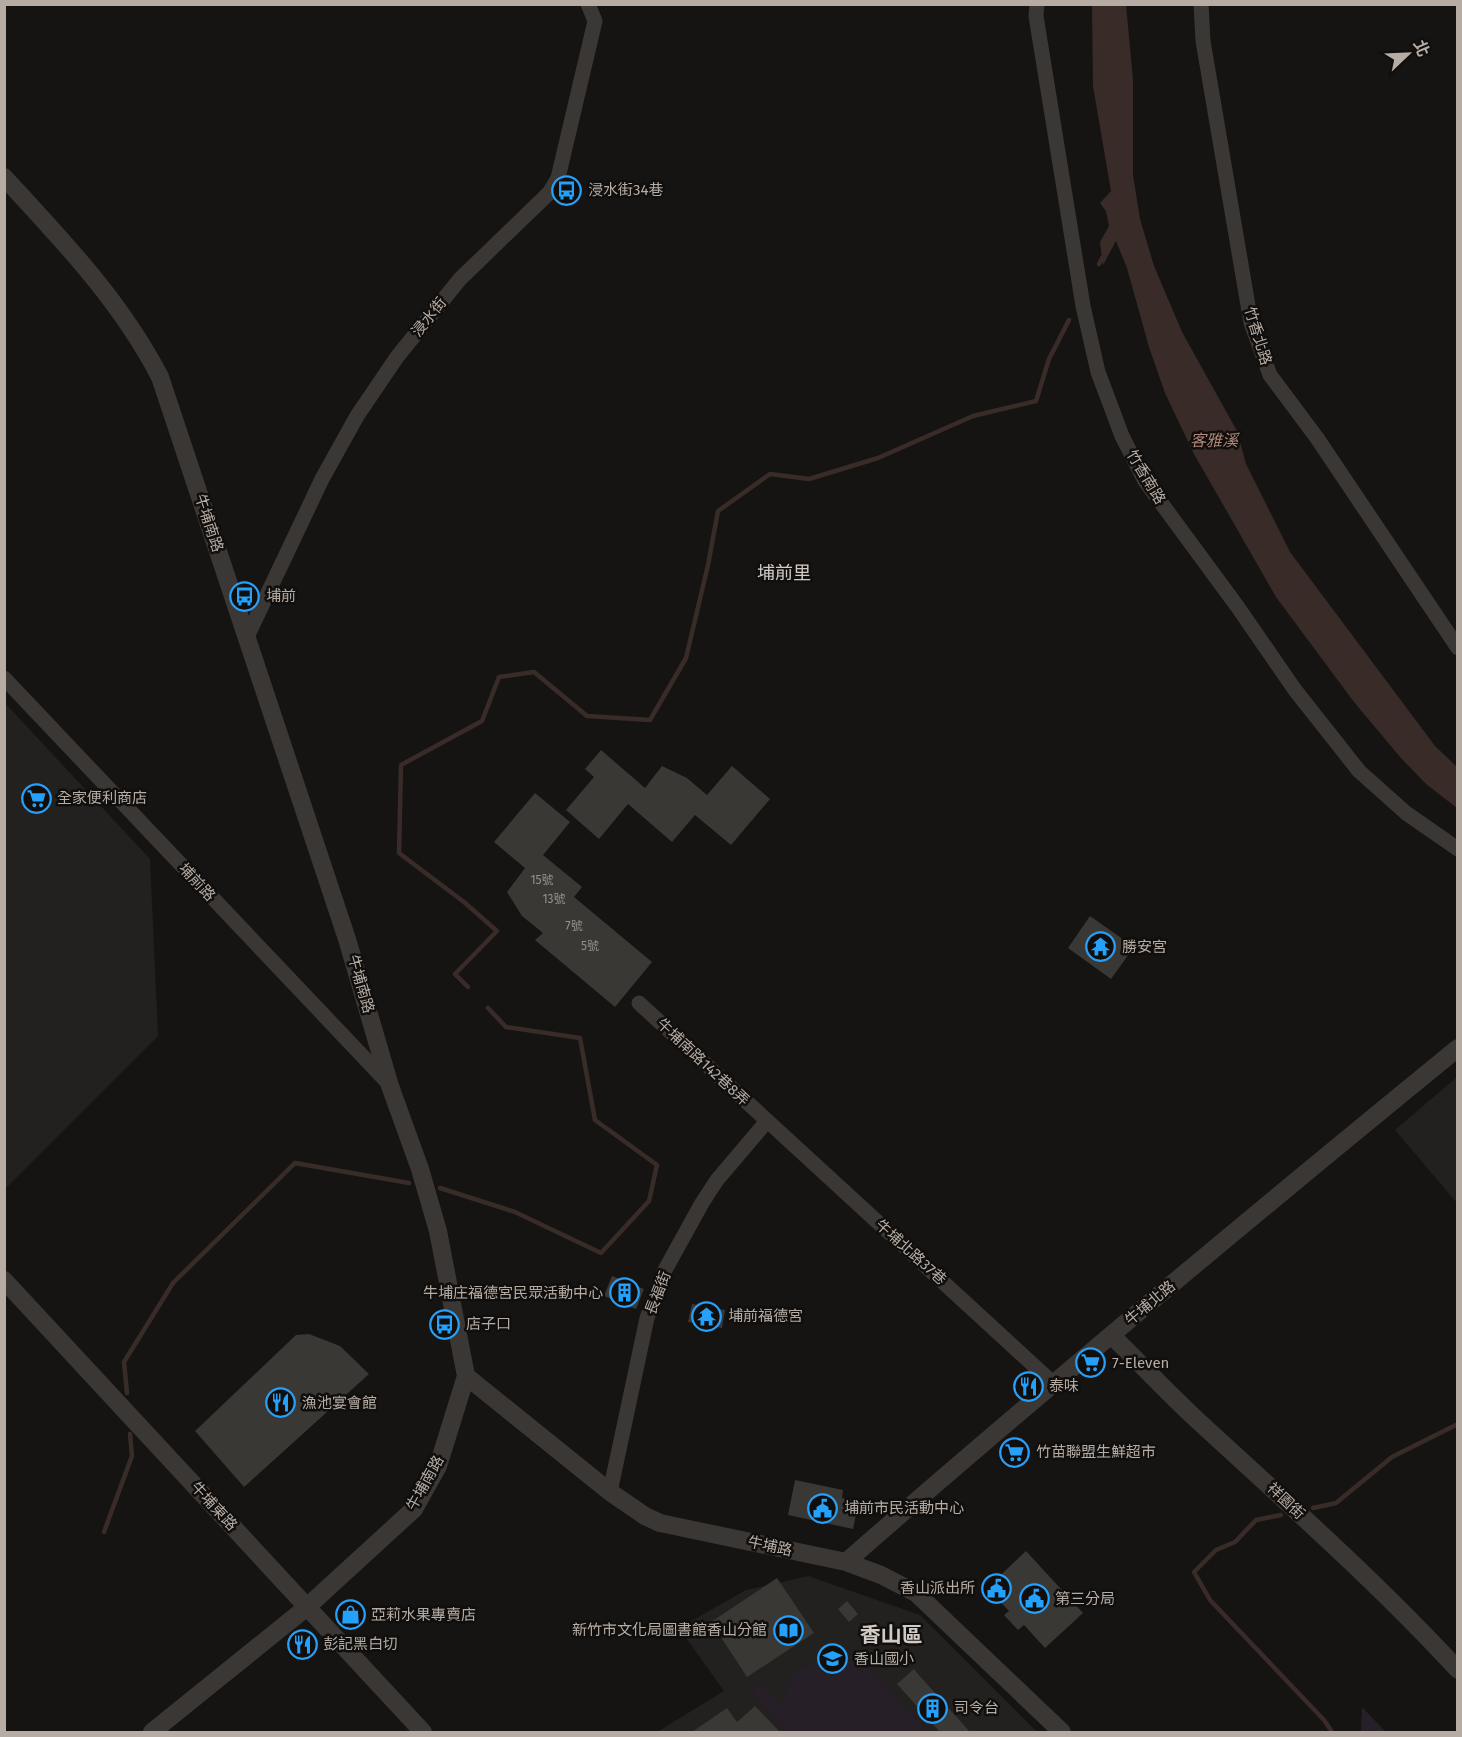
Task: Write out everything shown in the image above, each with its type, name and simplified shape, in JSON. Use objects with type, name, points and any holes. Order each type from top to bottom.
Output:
[{"type":"street","name":"浸水街","points":[[247,637],[322,479],[357,416],[397,357],[460,279],[549,193],[558,178],[595,21],[588,4]]},
{"type":"street","name":"竹香南路","points":[[1037,4],[1037,27],[1083,306],[1098,372],[1122,436],[1145,481],[1237,606],[1295,690],[1359,771],[1406,813],[1458,849]]},
{"type":"street","name":"竹香北路","points":[[1201,4],[1203,41],[1251,323],[1270,375],[1317,438],[1458,648]]},
{"type":"street","name":"牛埔南路","points":[[4,177],[92,274],[145,347],[160,377],[347,939],[390,1086],[418,1164],[438,1231],[466,1376],[438,1466],[414,1509],[307,1606],[152,1732]]},
{"type":"street","name":"埔前路","points":[[4,678],[390,1086]]},
{"type":"street","name":"牛埔南路142巷8弄","points":[[639,1003],[767,1121]]},
{"type":"street","name":"牛埔北路","points":[[846,1562],[976,1448],[1243,1224],[1458,1048]]},
{"type":"street","name":"牛埔北路37巷","points":[[767,1121],[1054,1384]]},
{"type":"street","name":"長福街","points":[[610,1492],[647,1318],[665,1270],[717,1180],[767,1121]]},
{"type":"street","name":"牛埔東路","points":[[4,1280],[423,1732]]},
{"type":"street","name":"祥園街","points":[[1112,1335],[1185,1409],[1264,1480],[1425,1634],[1458,1670]]},
{"type":"street","name":"牛埔路","points":[[466,1376],[610,1492],[645,1516],[660,1523],[846,1562],[881,1575],[916,1593],[1062,1732]]},
{"type":"shaded area","points":[[5,703],[150,859],[158,1036],[5,1189]]},
{"type":"shaded area","points":[[1457,1077],[1457,1203],[1395,1130]]},
{"type":"shaded area","name":"香山國小","points":[[808,1576],[920,1615],[1037,1732],[657,1732],[724,1691],[679,1628],[746,1590]]},
{"type":"shaded area","points":[[845,1657],[866,1665],[927,1732],[787,1732],[752,1693],[762,1684],[782,1706],[794,1675],[800,1670],[814,1662]]},
{"type":"shaded area","points":[[1362,1707],[1386,1732],[1361,1732]]},
{"type":"water","name":"客雅溪","points":[[1092,5],[1126,5],[1133,80],[1133,175],[1140,219],[1154,266],[1182,332],[1237,431],[1246,464],[1290,552],[1435,746],[1457,767],[1457,808],[1426,784],[1400,757],[1354,702],[1276,597],[1194,454],[1165,393],[1149,347],[1127,268],[1116,241],[1103,265],[1100,242],[1109,226],[1106,211],[1100,203],[1111,191],[1093,86]]},
{"type":"building","points":[[601,750],[645,788],[662,766],[687,778],[707,795],[732,766],[770,799],[731,845],[695,815],[672,842],[628,804],[599,839],[566,810],[594,777],[585,769]]},
{"type":"building","points":[[535,793],[570,822],[543,855],[582,887],[574,897],[652,962],[615,1007],[535,940],[543,933],[522,916],[507,892],[525,868],[494,842]]},
{"type":"building","name":"勝安宮","points":[[1090,916],[1134,947],[1111,979],[1068,948]]},
{"type":"building","name":"牛埔庄福德宮民眾活動中心","points":[[612,1276],[644,1289],[636,1309],[604,1296]]},
{"type":"building","name":"埔前福德宮","points":[[692,1304],[725,1310],[722,1328],[688,1322]]},
{"type":"building","name":"漁池宴會館","points":[[309,1334],[340,1346],[369,1374],[244,1487],[195,1431],[296,1335]]},
{"type":"building","name":"埔前市民活動中心","points":[[795,1480],[843,1490],[842,1498],[859,1501],[853,1529],[788,1515]]},
{"type":"building","name":"第三分局","points":[[1026,1551],[1083,1613],[1045,1648],[1024,1625],[1018,1630],[1004,1615],[1009,1611],[987,1588]]},
{"type":"building","points":[[777,1578],[814,1633],[747,1677],[711,1622]]},
{"type":"building","points":[[847,1601],[858,1614],[849,1622],[838,1609]]},
{"type":"building","name":"司令台","points":[[914,1669],[970,1732],[940,1732],[897,1684]]},
{"type":"building","points":[[755,1706],[780,1732],[692,1732],[727,1708],[737,1722]]},
{"type":"waterway","points":[[1099,264],[1105,253]]},
{"type":"waterway","points":[[468,987],[455,974],[497,931],[464,902],[399,853],[401,765],[482,721],[499,677],[534,672],[587,716],[650,720],[686,658],[718,511],[770,474],[809,479],[878,458],[973,416],[1036,401],[1049,359],[1069,320]]},
{"type":"waterway","points":[[440,1188],[515,1212],[601,1253],[649,1201],[657,1165],[595,1120],[580,1038],[506,1027],[488,1008]]},
{"type":"waterway","points":[[127,1393],[124,1362],[173,1283],[295,1163],[409,1183]]},
{"type":"waterway","points":[[1313,1508],[1336,1503],[1392,1457],[1458,1424]]},
{"type":"waterway","points":[[104,1532],[132,1456],[130,1434]]},
{"type":"waterway","points":[[1281,1515],[1256,1520],[1235,1542],[1216,1550],[1194,1572],[1210,1600],[1324,1720],[1332,1732]]},
{"type":"place","name":"浸水街34巷","points":[[567,190]]},
{"type":"place","name":"埔前","points":[[245,596]]},
{"type":"place","name":"全家便利商店","points":[[36,798]]},
{"type":"place","name":"勝安宮","points":[[1101,947]]},
{"type":"place","name":"牛埔庄福德宮民眾活動中心","points":[[624,1293]]},
{"type":"place","name":"埔前福德宮","points":[[707,1316]]},
{"type":"place","name":"店子口","points":[[445,1324]]},
{"type":"place","name":"7-Eleven","points":[[1091,1363]]},
{"type":"place","name":"泰味","points":[[1028,1386]]},
{"type":"place","name":"漁池宴會館","points":[[281,1403]]},
{"type":"place","name":"竹苗聯盟生鮮超市","points":[[1015,1452]]},
{"type":"place","name":"埔前市民活動中心","points":[[823,1508]]},
{"type":"place","name":"香山派出所","points":[[996,1588]]},
{"type":"place","name":"第三分局","points":[[1034,1599]]},
{"type":"place","name":"亞莉水果專賣店","points":[[350,1615]]},
{"type":"place","name":"新竹市文化局圖書館香山分館","points":[[788,1630]]},
{"type":"place","name":"彭記黑白切","points":[[302,1644]]},
{"type":"place","name":"香山國小","points":[[833,1659]]},
{"type":"place","name":"司令台","points":[[933,1708]]},
{"type":"district","name":"埔前里","points":[[784,573]]},
{"type":"district","name":"香山區","points":[[891,1635]]}]
